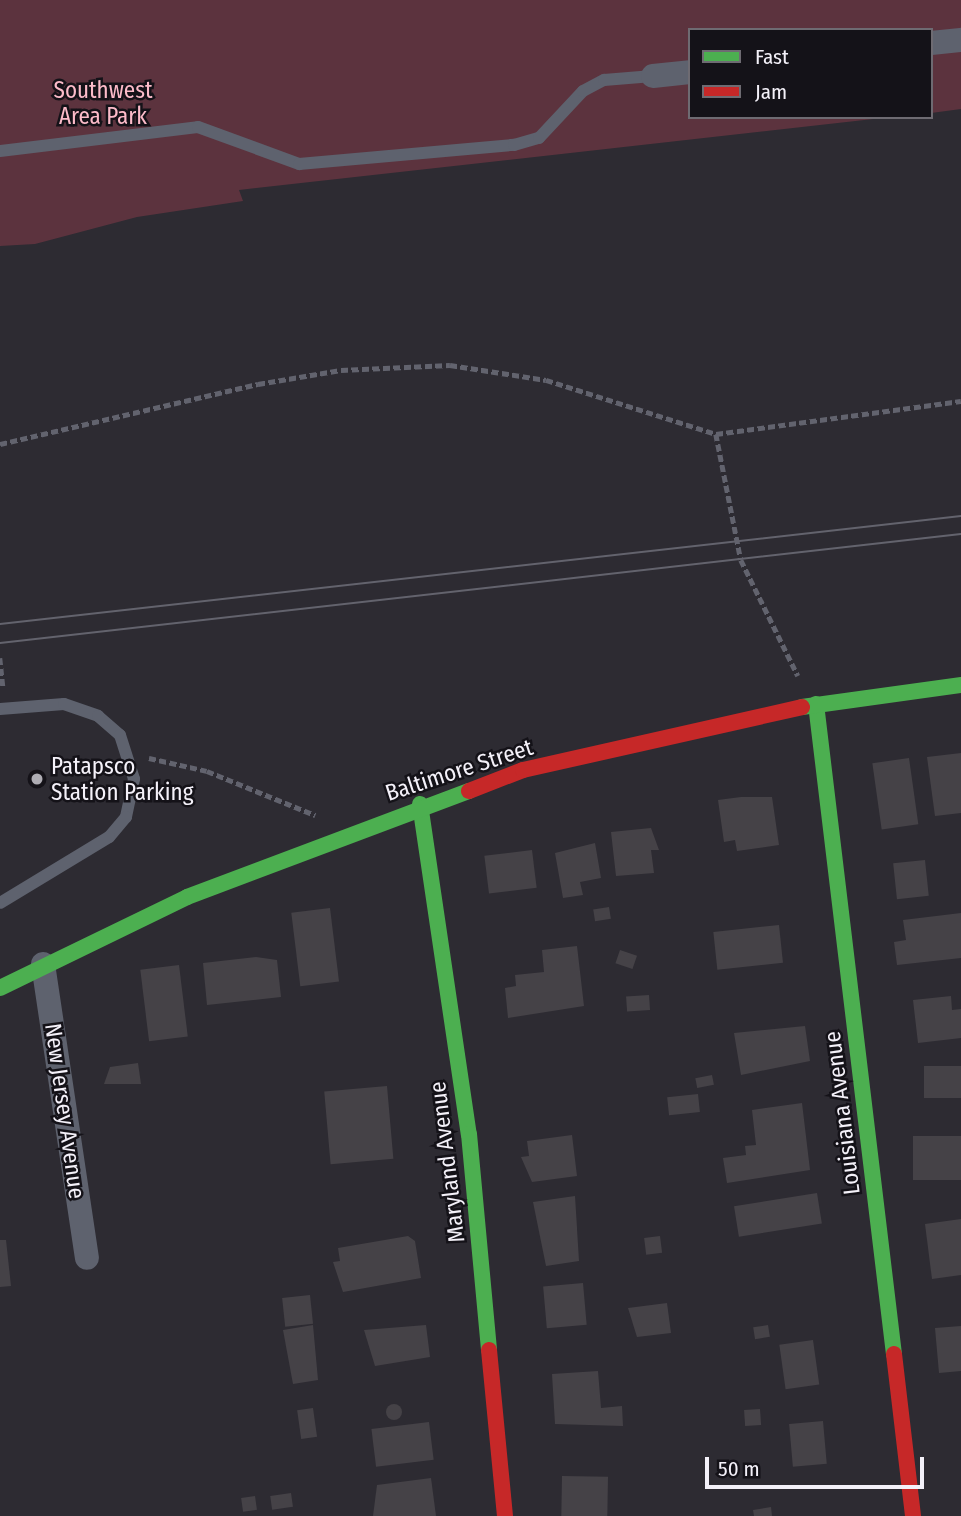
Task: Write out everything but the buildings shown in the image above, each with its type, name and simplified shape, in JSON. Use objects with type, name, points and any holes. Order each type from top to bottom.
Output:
[{"type":"street","points":[[933,43],[961,40]]},
{"type":"street","points":[[653,76],[688,72]]},
{"type":"street","name":"Baltimore Street","points":[[0,988],[43,964],[355,829],[523,770],[816,704],[961,685]]},
{"type":"street","name":"Louisiana Avenue","points":[[816,704],[914,1516]]},
{"type":"street","name":"Maryland Avenue","points":[[420,804],[469,1134],[506,1516]]},
{"type":"street","name":"New Jersey Avenue","points":[[43,964],[87,1258]]},
{"type":"lane","points":[[0,150],[198,127],[299,164],[514,145],[539,138],[583,91],[604,80],[653,76]]},
{"type":"lane","points":[[0,903],[108,837],[132,800],[131,762],[120,735],[98,716],[64,704],[27,705],[1,702]]},
{"type":"path","points":[[0,444],[258,384],[341,370],[450,365],[546,380],[716,435],[961,401]]},
{"type":"path","points":[[716,435],[741,560],[816,704]]},
{"type":"path","points":[[0,658],[1,702]]},
{"type":"path","points":[[131,762],[158,756],[355,829]]},
{"type":"green space","name":"Southwest Area Park","points":[[0,0],[961,0],[961,109],[933,113],[933,28],[688,28],[688,119],[873,119],[239,190],[243,201],[137,217],[35,244],[0,246]]},
{"type":"tram line","points":[[0,624],[961,516]]},
{"type":"tram line","points":[[0,643],[961,534]]},
{"type":"traffic: fast","points":[[802,707],[961,685]]},
{"type":"traffic: fast","points":[[816,704],[894,1354]]},
{"type":"traffic: fast","points":[[0,988],[187,897],[469,791]]},
{"type":"traffic: fast","points":[[420,804],[469,1134],[489,1350]]},
{"type":"traffic: jam","points":[[469,791],[523,770],[802,707]]},
{"type":"traffic: jam","points":[[489,1350],[505,1516]]},
{"type":"traffic: jam","points":[[894,1354],[913,1516]]},
{"type":"place","name":"Patapsco Station Parking","points":[[37,779]]}]
